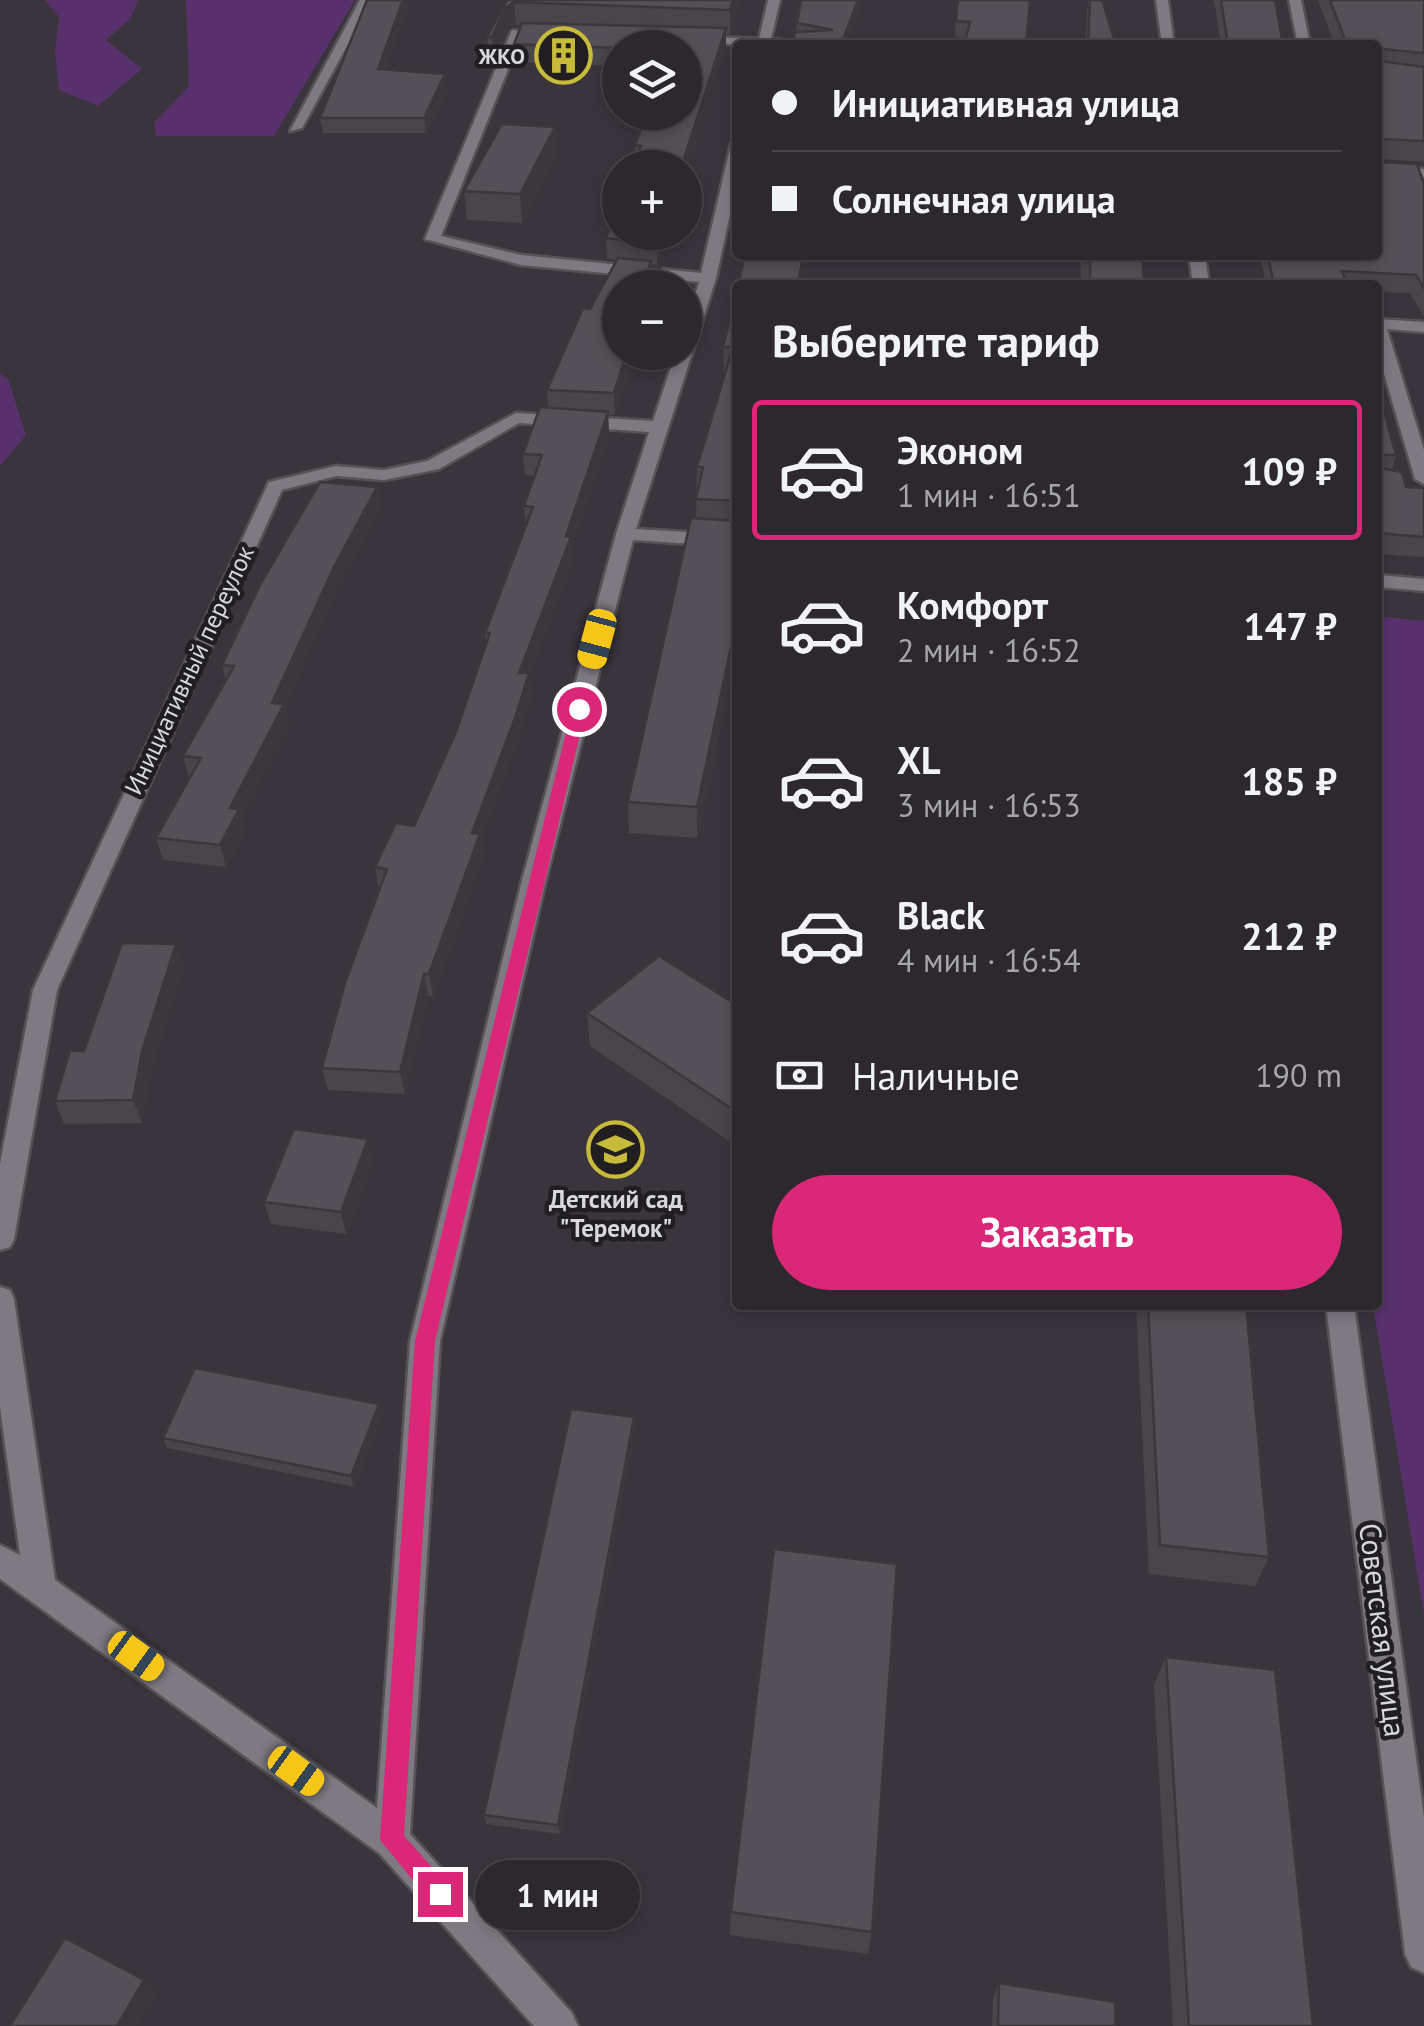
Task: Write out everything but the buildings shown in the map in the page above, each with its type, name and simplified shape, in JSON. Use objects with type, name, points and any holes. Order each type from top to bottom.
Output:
[{"type":"street","points":[[296,128],[366,0]]},
{"type":"street","points":[[765,40],[774,0]]},
{"type":"street","points":[[1162,0],[1167,40]]},
{"type":"street","points":[[1295,0],[1303,40]]},
{"type":"street","points":[[573,36],[516,33],[432,239],[521,260],[708,278]]},
{"type":"street","points":[[702,41],[732,42]]},
{"type":"street","points":[[1382,170],[1422,174]]},
{"type":"street","points":[[702,296],[731,190]]},
{"type":"street","points":[[1382,326],[1424,327]]},
{"type":"street","points":[[1382,341],[1419,483]]},
{"type":"street","points":[[392,1840],[425,1341],[533,884],[625,534],[678,370]]},
{"type":"street","name":"Инициативный переулок","points":[[0,1239],[45,990],[274,486],[336,472],[384,475],[434,464],[516,418],[660,427]]},
{"type":"street","points":[[625,534],[732,541]]},
{"type":"street","points":[[1382,582],[1424,584]]},
{"type":"street","points":[[0,1298],[40,1587]]},
{"type":"street","name":"Советская улица","points":[[1341,1310],[1424,1954]]},
{"type":"street","points":[[0,1560],[392,1840],[559,2026]]},
{"type":"shaded area","points":[[45,0],[138,0],[131,18],[106,40],[142,69],[98,106],[59,90],[55,52],[59,17]]},
{"type":"shaded area","points":[[186,0],[355,0],[274,136],[156,136],[154,123],[189,86]]},
{"type":"shaded area","points":[[0,374],[8,379],[26,435],[0,466]]},
{"type":"shaded area","points":[[1382,616],[1424,621],[1424,1615],[1374,1310],[1382,1310]]},
{"type":"place","name":"ЖКО","points":[[564,56]]},
{"type":"place","name":"Детский сад \"Теремок\"","points":[[616,1150]]},
{"type":"route","points":[[440,1894],[392,1840],[425,1341],[533,884],[579,709]]}]
